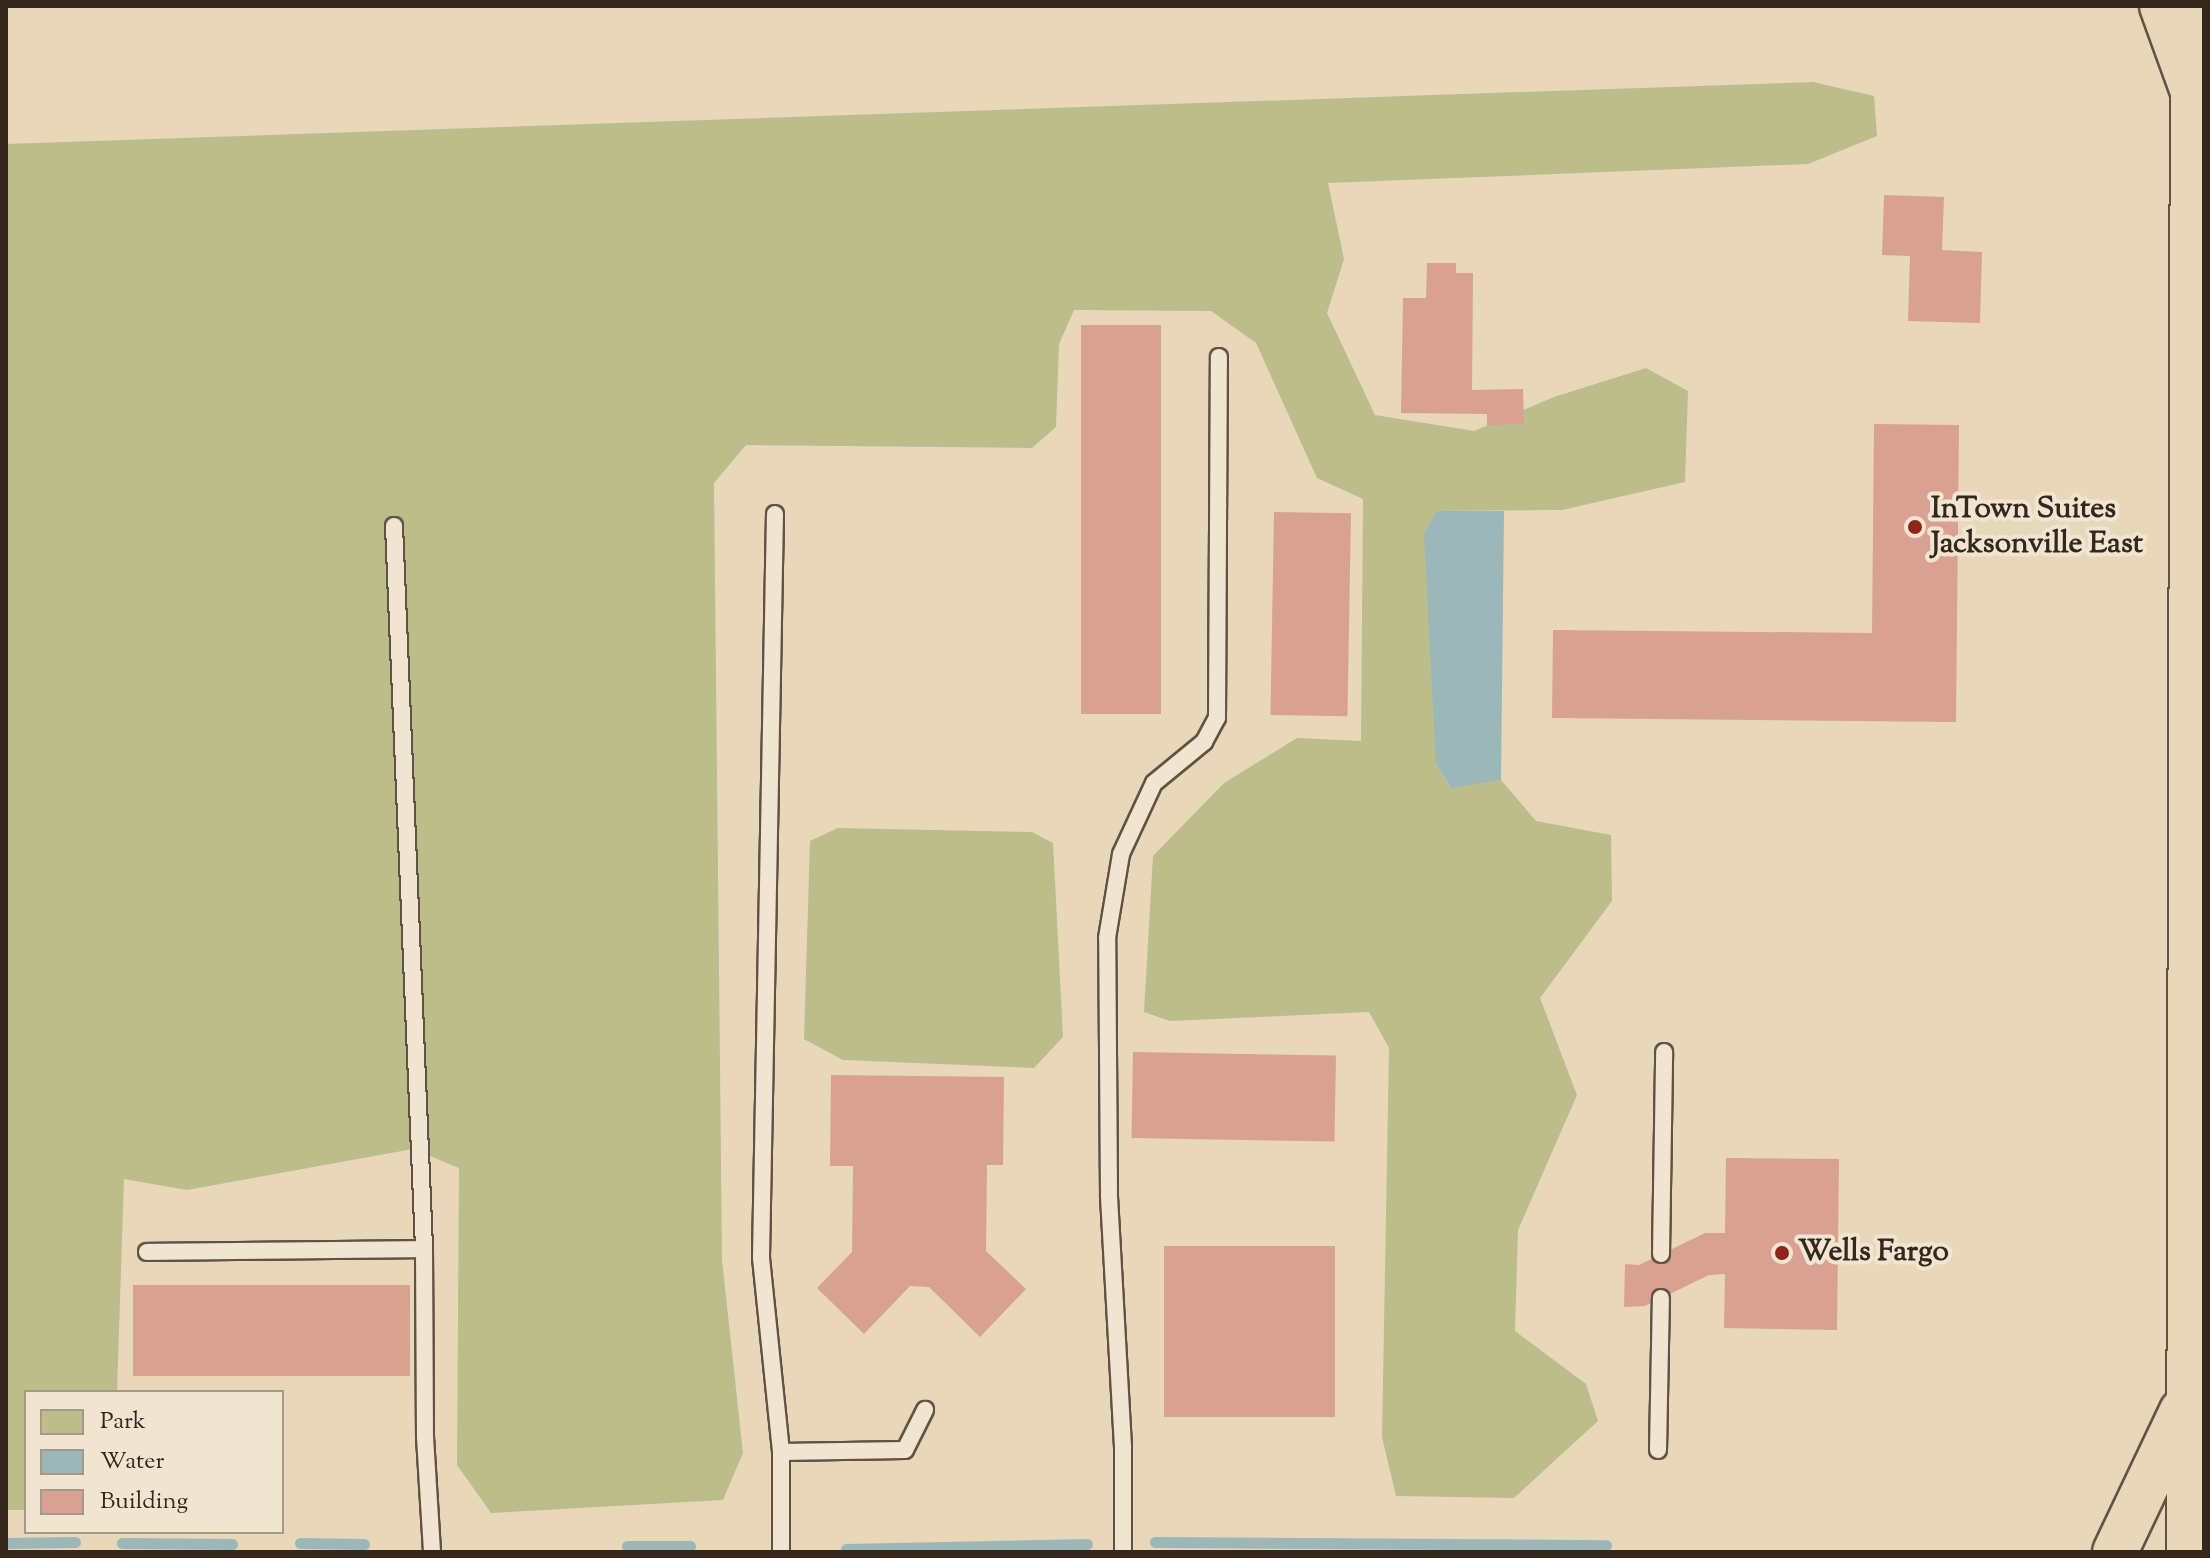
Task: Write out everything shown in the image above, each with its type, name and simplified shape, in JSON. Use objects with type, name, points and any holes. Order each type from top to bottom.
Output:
[{"type":"highway","points":[[2162,6],[2192,89]]},
{"type":"highway","points":[[2189,1552],[2193,6]]},
{"type":"highway","points":[[2115,1552],[2189,1394]]},
{"type":"lane","points":[[1123,1552],[1123,1447],[1109,1194],[1107,938],[1121,854],[1154,783],[1204,742],[1217,718],[1219,357]]},
{"type":"lane","points":[[775,514],[761,1258],[781,1452],[781,1552]]},
{"type":"lane","points":[[394,526],[424,1249],[425,1437],[432,1552]]},
{"type":"lane","points":[[1661,1254],[1664,1052]]},
{"type":"lane","points":[[147,1252],[424,1249]]},
{"type":"lane","points":[[1658,1450],[1661,1298]]},
{"type":"lane","points":[[781,1452],[905,1450],[925,1410]]},
{"type":"green space","points":[[1813,82],[1874,96],[1877,136],[1808,164],[1328,183],[1344,259],[1327,313],[1375,415],[1474,431],[1554,397],[1646,368],[1688,391],[1685,482],[1562,510],[1437,511],[1436,764],[1450,787],[1501,780],[1536,821],[1611,835],[1612,901],[1540,998],[1577,1095],[1518,1230],[1515,1331],[1586,1384],[1598,1421],[1514,1498],[1396,1496],[1382,1437],[1389,1048],[1369,1012],[1170,1021],[1144,1012],[1153,856],[1224,783],[1297,738],[1361,741],[1363,499],[1317,478],[1256,343],[1211,311],[1074,310],[1059,344],[1056,427],[1032,448],[746,445],[714,483],[722,1260],[743,1453],[723,1500],[491,1513],[457,1465],[459,1168],[413,1149],[187,1190],[124,1179],[117,1390],[24,1390],[24,1510],[6,1510],[6,144]]},
{"type":"green space","points":[[838,828],[1032,832],[1053,843],[1063,1037],[1034,1068],[843,1060],[804,1039],[810,841]]},
{"type":"water","points":[[1437,511],[1504,511],[1501,780],[1451,788],[1436,764],[1424,534]]},
{"type":"building","points":[[1884,195],[1944,197],[1942,250],[1982,252],[1980,323],[1908,321],[1910,256],[1882,255]]},
{"type":"building","points":[[1427,263],[1456,263],[1456,273],[1473,273],[1472,390],[1523,389],[1524,424],[1487,425],[1487,414],[1401,413],[1403,298],[1426,298]]},
{"type":"building","points":[[1081,325],[1161,325],[1161,714],[1081,714]]},
{"type":"building","name":"InTown Suites Jacksonville East","points":[[1874,424],[1959,425],[1956,722],[1552,718],[1553,630],[1872,633]]},
{"type":"building","points":[[1274,512],[1351,513],[1347,716],[1270,715]]},
{"type":"building","points":[[1133,1052],[1336,1056],[1334,1142],[1131,1138]]},
{"type":"building","points":[[831,1075],[1004,1077],[1003,1165],[987,1165],[986,1251],[1026,1289],[980,1337],[929,1287],[910,1286],[864,1334],[817,1288],[852,1252],[853,1166],[830,1166]]},
{"type":"building","name":"Wells Fargo","points":[[1726,1158],[1839,1159],[1837,1330],[1724,1328],[1725,1274],[1709,1275],[1645,1306],[1624,1307],[1625,1264],[1639,1265],[1705,1233],[1725,1233]]},
{"type":"building","points":[[1164,1246],[1335,1246],[1335,1417],[1164,1417]]},
{"type":"building","points":[[133,1285],[410,1285],[410,1376],[133,1376]]},
{"type":"waterway","points":[[6,1543],[75,1542]]},
{"type":"waterway","points":[[1155,1542],[1606,1545]]},
{"type":"waterway","points":[[122,1543],[232,1544]]},
{"type":"waterway","points":[[300,1543],[364,1544]]},
{"type":"waterway","points":[[846,1549],[1087,1544]]},
{"type":"waterway","points":[[627,1546],[690,1546]]},
{"type":"place","name":"InTown Suites Jacksonville East","points":[[1915,527]]},
{"type":"place","name":"Wells Fargo","points":[[1782,1253]]}]
